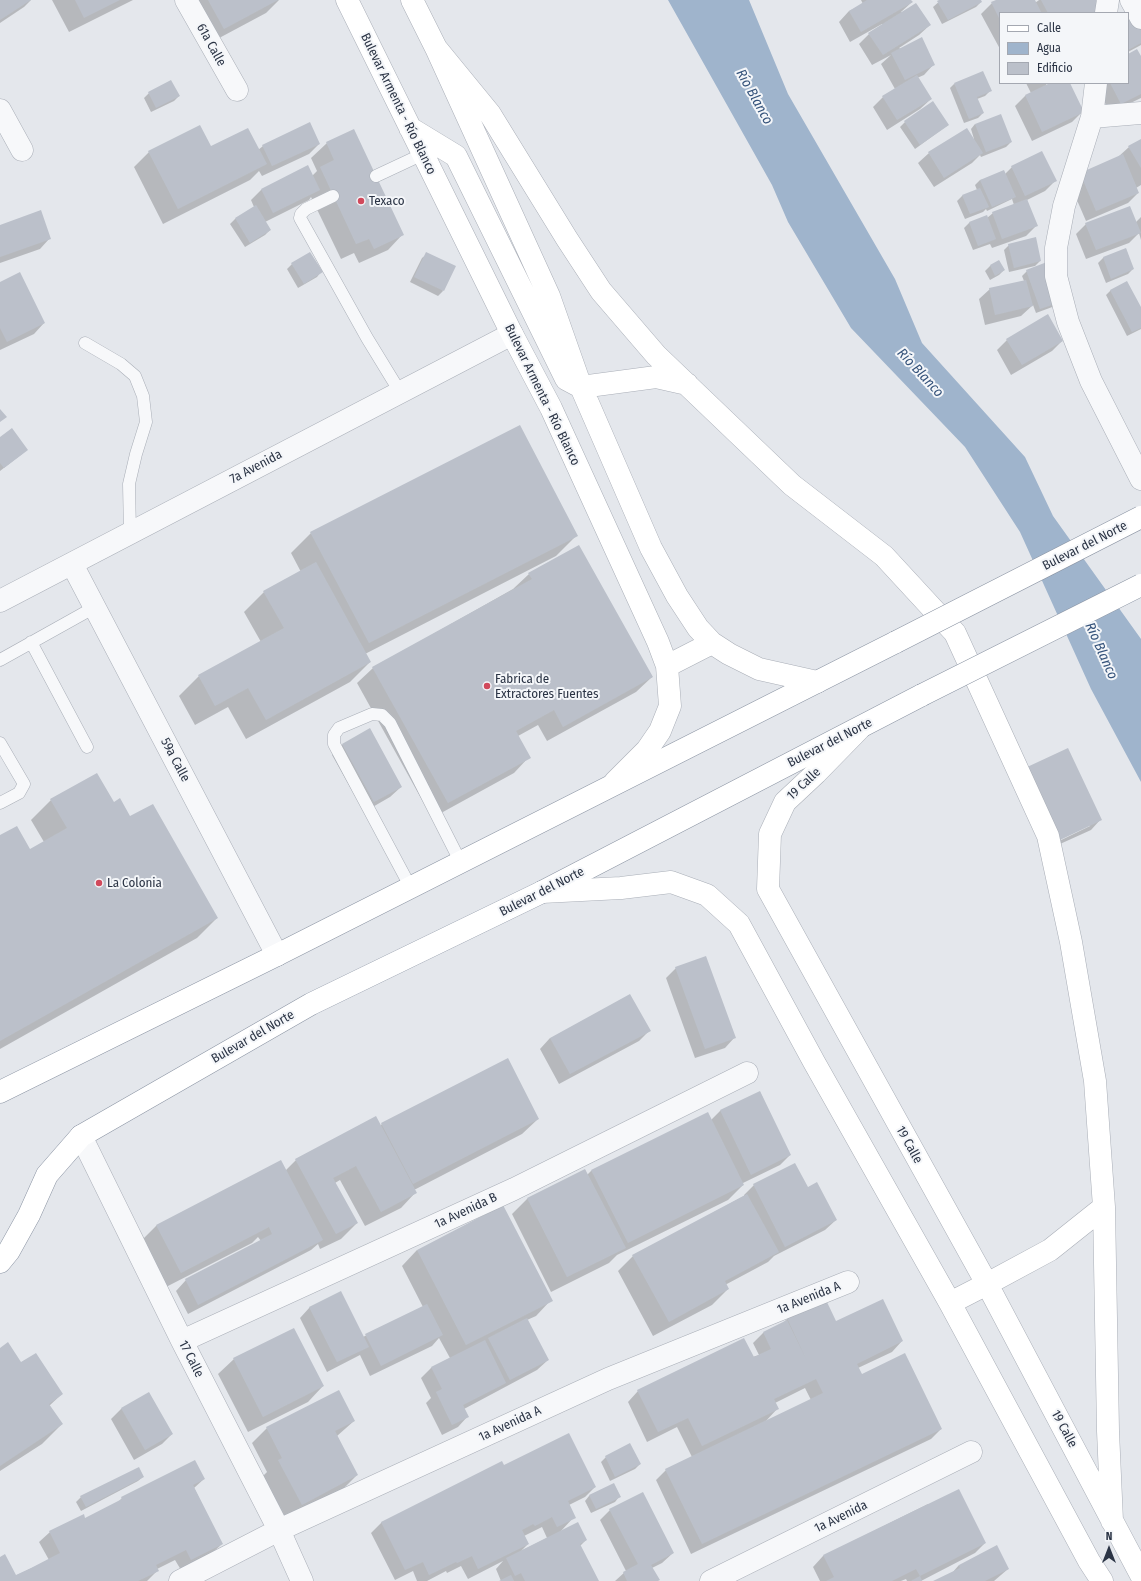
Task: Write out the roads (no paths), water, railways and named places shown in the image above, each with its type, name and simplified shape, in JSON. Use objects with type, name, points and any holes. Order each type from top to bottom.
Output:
[{"type":"main road","name":"Bulevar Armenta - Río Blanco","points":[[347,0],[512,334],[551,408],[658,642],[667,666],[670,706],[660,731],[647,750],[611,787]]},
{"type":"main road","points":[[412,0],[436,48],[549,296],[580,386],[652,548],[677,596],[698,628],[712,643],[729,654],[759,669],[817,682]]},
{"type":"main road","points":[[436,48],[490,114],[601,291],[656,355],[792,486],[884,556],[955,633],[1048,836],[1071,942],[1095,1080],[1104,1207],[1107,1392],[1112,1521]]},
{"type":"main road","points":[[410,128],[456,156],[566,379],[580,386],[656,378],[687,384]]},
{"type":"main road","name":"Bulevar del Norte","points":[[0,1092],[411,888],[1141,517]]},
{"type":"main road","name":"Bulevar del Norte","points":[[0,1262],[9,1251],[29,1215],[47,1175],[82,1136],[311,1004],[542,892],[922,695],[1141,585]]},
{"type":"main road","points":[[667,666],[712,643]]},
{"type":"main road","name":"19 Calle","points":[[861,727],[785,802],[770,834],[768,889],[987,1284],[1141,1575]]},
{"type":"main road","points":[[542,892],[621,888],[671,882],[707,895],[739,924],[814,1062],[950,1303],[1102,1581]]},
{"type":"main road","points":[[950,1303],[1050,1250],[1104,1207]]},
{"type":"street","name":"61a Calle","points":[[186,0],[237,90]]},
{"type":"street","points":[[1106,12],[1108,0]]},
{"type":"street","points":[[1131,0],[1141,18]]},
{"type":"street","points":[[1096,84],[1092,116],[1064,206],[1056,248],[1056,276],[1068,322],[1091,381],[1141,479]]},
{"type":"street","points":[[0,110],[22,150]]},
{"type":"street","points":[[1092,116],[1141,113]]},
{"type":"street","name":"7a Avenida","points":[[0,601],[512,334]]},
{"type":"street","name":"59a Calle","points":[[72,564],[277,955]]},
{"type":"street","name":"1a Avenida B","points":[[182,1341],[514,1189],[747,1074]]},
{"type":"street","name":"17 Calle","points":[[82,1136],[182,1341],[279,1530],[302,1581]]},
{"type":"street","name":"1a Avenida A","points":[[180,1581],[279,1530],[608,1379],[848,1282]]},
{"type":"street","name":"1a Avenida","points":[[712,1581],[970,1452]]},
{"type":"lane","points":[[376,176],[423,154]]},
{"type":"lane","points":[[333,196],[306,209],[301,214],[300,218],[367,338],[400,392]]},
{"type":"lane","points":[[85,343],[121,364],[131,372],[135,376],[143,396],[146,422],[129,484],[130,533]]},
{"type":"lane","points":[[0,660],[95,607]]},
{"type":"lane","points":[[31,642],[87,747]]},
{"type":"lane","points":[[411,888],[334,744],[334,735],[339,728],[372,714],[382,715],[390,723],[461,862]]},
{"type":"lane","points":[[0,743],[24,784],[19,793],[0,803]]},
{"type":"water","name":"Río Blanco","points":[[668,0],[749,0],[788,94],[895,279],[922,343],[1025,457],[1053,516],[1141,639],[1141,782],[1091,689],[1020,532],[965,447],[851,328],[788,222],[772,185]]},
{"type":"place","name":"Texaco","points":[[361,201]]},
{"type":"place","name":"Fabrica de Extractores Fuentes","points":[[487,686]]},
{"type":"place","name":"La Colonia","points":[[99,883]]}]
